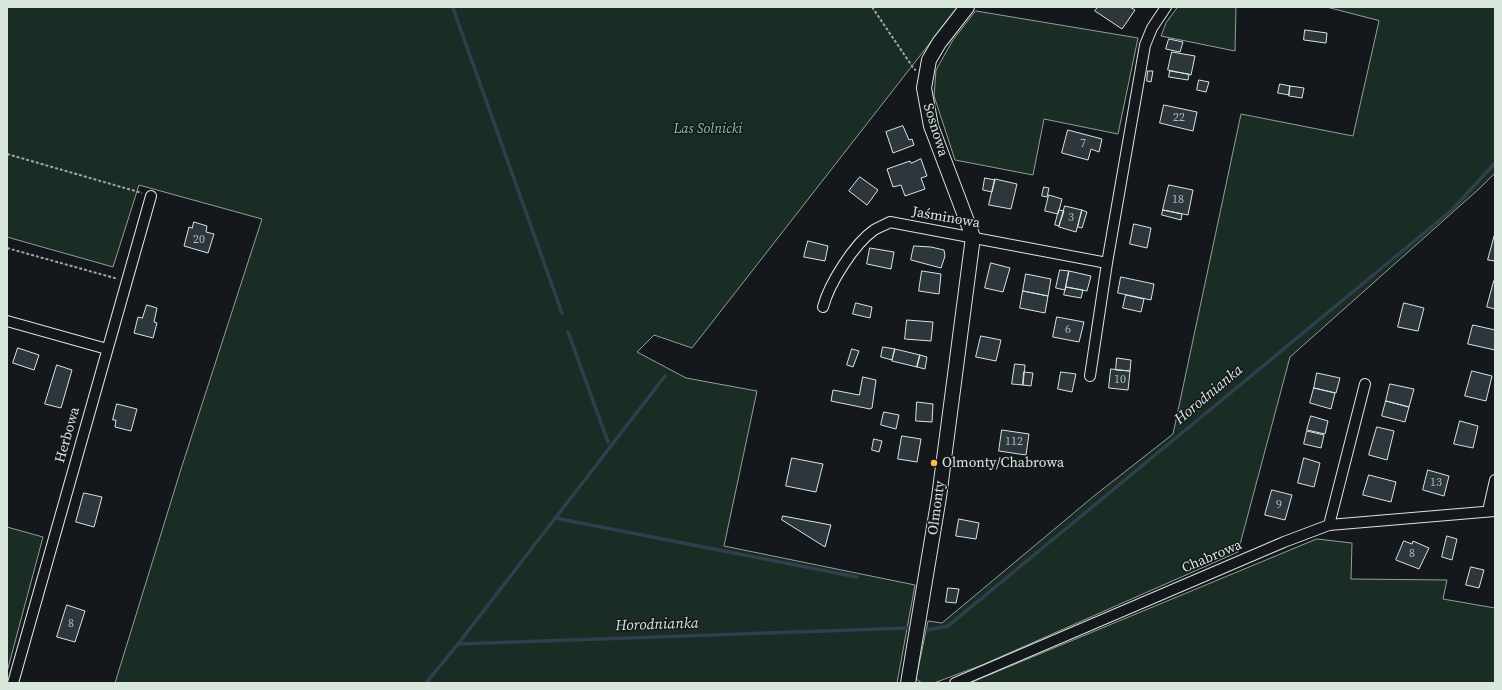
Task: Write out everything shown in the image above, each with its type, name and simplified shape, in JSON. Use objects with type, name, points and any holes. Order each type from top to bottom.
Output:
[{"type":"street","name":"Sosnowa","points":[[967,7],[939,43],[930,60],[926,72],[924,88],[931,126],[973,237]]},
{"type":"street","points":[[1090,376],[1107,263],[1145,45],[1152,28],[1166,7]]},
{"type":"street","name":"Herbowa","points":[[13,683],[151,196]]},
{"type":"street","name":"Jaśminowa","points":[[823,307],[827,292],[859,245],[873,231],[890,222],[1107,263]]},
{"type":"street","name":"Olmonty","points":[[908,683],[939,497],[973,237]]},
{"type":"street","points":[[7,321],[107,349]]},
{"type":"street","points":[[1329,525],[1365,384]]},
{"type":"street","points":[[1491,511],[1495,480]]},
{"type":"street","name":"Chabrowa","points":[[955,683],[1284,542],[1329,525],[1491,511]]},
{"type":"path","points":[[872,7],[914,69],[926,72]]},
{"type":"path","points":[[7,154],[151,196]]},
{"type":"path","points":[[7,248],[127,282]]},
{"type":"green space","name":"Las Solnicki","points":[[7,7],[958,7],[692,348],[654,335],[637,352],[686,378],[757,391],[724,546],[915,585],[897,683],[115,683],[181,469],[262,219],[139,185],[113,267],[7,237]]},
{"type":"green space","points":[[1178,7],[1236,7],[1235,51],[1161,36],[1166,23]]},
{"type":"green space","points":[[1327,7],[1495,7],[1495,173],[1290,357],[1238,552],[982,665],[934,683],[922,683],[916,679],[928,621],[942,623],[1094,496],[1173,434],[1241,114],[1353,136],[1379,21]]},
{"type":"green space","points":[[976,11],[1138,38],[1118,134],[1044,119],[1033,175],[955,160],[934,96],[936,70],[953,40]]},
{"type":"green space","points":[[7,527],[43,537],[7,672]]},
{"type":"green space","points":[[1317,539],[1352,543],[1351,579],[1447,580],[1443,599],[1495,608],[1495,683],[970,683]]},
{"type":"building","points":[[1098,7],[1130,7],[1135,10],[1122,29],[1095,11]]},
{"type":"building","points":[[1305,30],[1327,33],[1326,43],[1304,40]]},
{"type":"building","points":[[1169,39],[1183,42],[1180,52],[1166,49]]},
{"type":"building","points":[[1172,52],[1195,56],[1191,75],[1168,70]]},
{"type":"building","points":[[1148,71],[1153,71],[1151,82],[1147,81]]},
{"type":"building","points":[[1170,71],[1189,74],[1188,80],[1169,77]]},
{"type":"building","points":[[1199,80],[1209,82],[1206,92],[1197,90]]},
{"type":"building","points":[[1280,84],[1290,86],[1289,95],[1278,93]]},
{"type":"building","points":[[1290,86],[1304,88],[1302,98],[1289,96]]},
{"type":"building","points":[[1164,105],[1197,112],[1193,131],[1160,123]]},
{"type":"building","points":[[903,126],[909,140],[912,139],[914,145],[893,153],[886,132]]},
{"type":"building","points":[[1068,130],[1102,139],[1099,152],[1091,149],[1088,160],[1062,153]]},
{"type":"building","points":[[921,159],[927,176],[921,178],[925,189],[905,196],[901,185],[893,187],[887,169]]},
{"type":"building","points":[[860,177],[878,190],[867,205],[849,191]]},
{"type":"building","points":[[985,178],[995,180],[992,192],[983,190]]},
{"type":"building","points":[[995,179],[1017,184],[1011,209],[989,205]]},
{"type":"building","points":[[1169,185],[1193,190],[1188,215],[1163,210]]},
{"type":"building","points":[[1044,187],[1049,188],[1047,197],[1042,196]]},
{"type":"building","points":[[1049,195],[1062,199],[1058,214],[1045,211]]},
{"type":"building","points":[[1065,206],[1082,210],[1076,232],[1059,227]]},
{"type":"building","points":[[1059,210],[1064,211],[1059,226],[1055,225]]},
{"type":"building","points":[[1082,210],[1087,212],[1082,228],[1078,227]]},
{"type":"building","points":[[1163,210],[1182,214],[1181,220],[1162,215]]},
{"type":"building","points":[[194,222],[207,226],[206,232],[214,234],[208,253],[184,246],[189,227],[192,228]]},
{"type":"building","points":[[1134,224],[1151,228],[1147,248],[1130,244]]},
{"type":"building","points":[[1495,233],[1495,261],[1488,260]]},
{"type":"building","points":[[808,241],[828,246],[825,261],[804,257]]},
{"type":"building","points":[[914,246],[931,247],[944,250],[945,256],[941,268],[911,260]]},
{"type":"building","points":[[870,248],[894,252],[891,269],[867,264]]},
{"type":"building","points":[[991,263],[1010,268],[1003,292],[985,288]]},
{"type":"building","points":[[1060,270],[1069,271],[1065,290],[1056,288]]},
{"type":"building","points":[[922,271],[941,274],[939,294],[919,291]]},
{"type":"building","points":[[1069,271],[1091,276],[1087,291],[1066,287]]},
{"type":"building","points":[[1026,274],[1051,279],[1048,296],[1023,291]]},
{"type":"building","points":[[1121,277],[1154,284],[1151,300],[1118,293]]},
{"type":"building","points":[[1494,281],[1495,282],[1495,309],[1487,307]]},
{"type":"building","points":[[1066,287],[1083,290],[1081,298],[1064,295]]},
{"type":"building","points":[[1023,291],[1048,296],[1045,313],[1020,308]]},
{"type":"building","points":[[1126,295],[1144,299],[1141,312],[1123,308]]},
{"type":"building","points":[[856,303],[872,307],[870,318],[853,314]]},
{"type":"building","points":[[1404,303],[1424,308],[1418,331],[1398,327]]},
{"type":"building","points":[[147,305],[157,308],[154,322],[157,323],[153,338],[134,333],[138,317],[142,318]]},
{"type":"building","points":[[1057,317],[1084,322],[1079,342],[1053,337]]},
{"type":"building","points":[[907,320],[933,322],[931,341],[905,339]]},
{"type":"building","points":[[1473,325],[1495,330],[1495,350],[1468,344]]},
{"type":"building","points":[[981,336],[1001,340],[996,361],[976,357]]},
{"type":"building","points":[[883,347],[895,349],[892,360],[881,357]]},
{"type":"building","points":[[18,348],[39,355],[34,370],[13,363]]},
{"type":"building","points":[[852,349],[859,351],[853,367],[847,365]]},
{"type":"building","points":[[895,349],[920,355],[917,367],[892,361]]},
{"type":"building","points":[[920,355],[927,357],[925,369],[917,367]]},
{"type":"building","points":[[1117,358],[1131,360],[1130,371],[1116,370]]},
{"type":"building","points":[[1015,364],[1025,365],[1023,385],[1012,384]]},
{"type":"building","points":[[57,365],[72,370],[61,408],[45,404]]},
{"type":"building","points":[[1111,369],[1130,371],[1128,390],[1109,388]]},
{"type":"building","points":[[1472,371],[1492,376],[1486,401],[1465,396]]},
{"type":"building","points":[[1024,372],[1033,373],[1031,386],[1023,385]]},
{"type":"building","points":[[1061,372],[1076,374],[1072,392],[1058,389]]},
{"type":"building","points":[[1317,373],[1340,378],[1336,393],[1314,388]]},
{"type":"building","points":[[863,377],[876,380],[872,408],[870,409],[831,401],[833,390],[859,395]]},
{"type":"building","points":[[1390,384],[1414,389],[1409,407],[1386,401]]},
{"type":"building","points":[[1314,388],[1335,393],[1331,409],[1310,403]]},
{"type":"building","points":[[1386,401],[1409,407],[1405,422],[1382,416]]},
{"type":"building","points":[[917,402],[933,404],[932,422],[916,421]]},
{"type":"building","points":[[117,404],[137,409],[131,431],[115,427],[116,420],[113,420]]},
{"type":"building","points":[[884,412],[899,415],[896,429],[881,425]]},
{"type":"building","points":[[1311,416],[1328,421],[1325,434],[1307,430]]},
{"type":"building","points":[[1460,421],[1478,426],[1473,448],[1454,444]]},
{"type":"building","points":[[1377,427],[1394,431],[1387,460],[1369,455]]},
{"type":"building","points":[[1002,430],[1029,434],[1026,455],[999,451]]},
{"type":"building","points":[[1307,431],[1324,435],[1321,448],[1304,444]]},
{"type":"building","points":[[902,436],[921,439],[917,462],[898,459]]},
{"type":"building","points":[[874,439],[882,441],[879,452],[872,450]]},
{"type":"building","points":[[792,458],[823,464],[816,492],[786,486]]},
{"type":"building","points":[[1304,458],[1320,463],[1314,487],[1298,483]]},
{"type":"building","points":[[1428,470],[1449,476],[1444,496],[1423,490]]},
{"type":"building","points":[[1369,475],[1396,482],[1391,502],[1363,495]]},
{"type":"building","points":[[1272,490],[1292,495],[1285,520],[1265,515]]},
{"type":"building","points":[[84,493],[102,497],[94,527],[76,522]]},
{"type":"building","points":[[783,516],[831,525],[825,547],[782,520]]},
{"type":"building","points":[[959,519],[979,523],[976,539],[956,536]]},
{"type":"building","points":[[1447,536],[1457,539],[1452,560],[1442,557]]},
{"type":"building","points":[[1404,541],[1412,544],[1413,541],[1429,548],[1419,569],[1396,560]]},
{"type":"building","points":[[1471,567],[1484,570],[1479,588],[1466,585]]},
{"type":"building","points":[[948,588],[959,589],[956,603],[946,602]]},
{"type":"building","points":[[67,605],[85,611],[75,642],[57,637]]},
{"type":"waterway","points":[[453,8],[562,313]]},
{"type":"waterway","name":"Horodnianka","points":[[928,630],[948,626],[1452,210],[1495,163]]},
{"type":"waterway","points":[[568,332],[608,442]]},
{"type":"waterway","points":[[458,644],[665,376]]},
{"type":"waterway","points":[[555,518],[857,577]]},
{"type":"waterway","name":"Horodnianka","points":[[426,683],[458,644],[908,628]]},
{"type":"place","name":"Olmonty/Chabrowa","points":[[934,463]]}]
